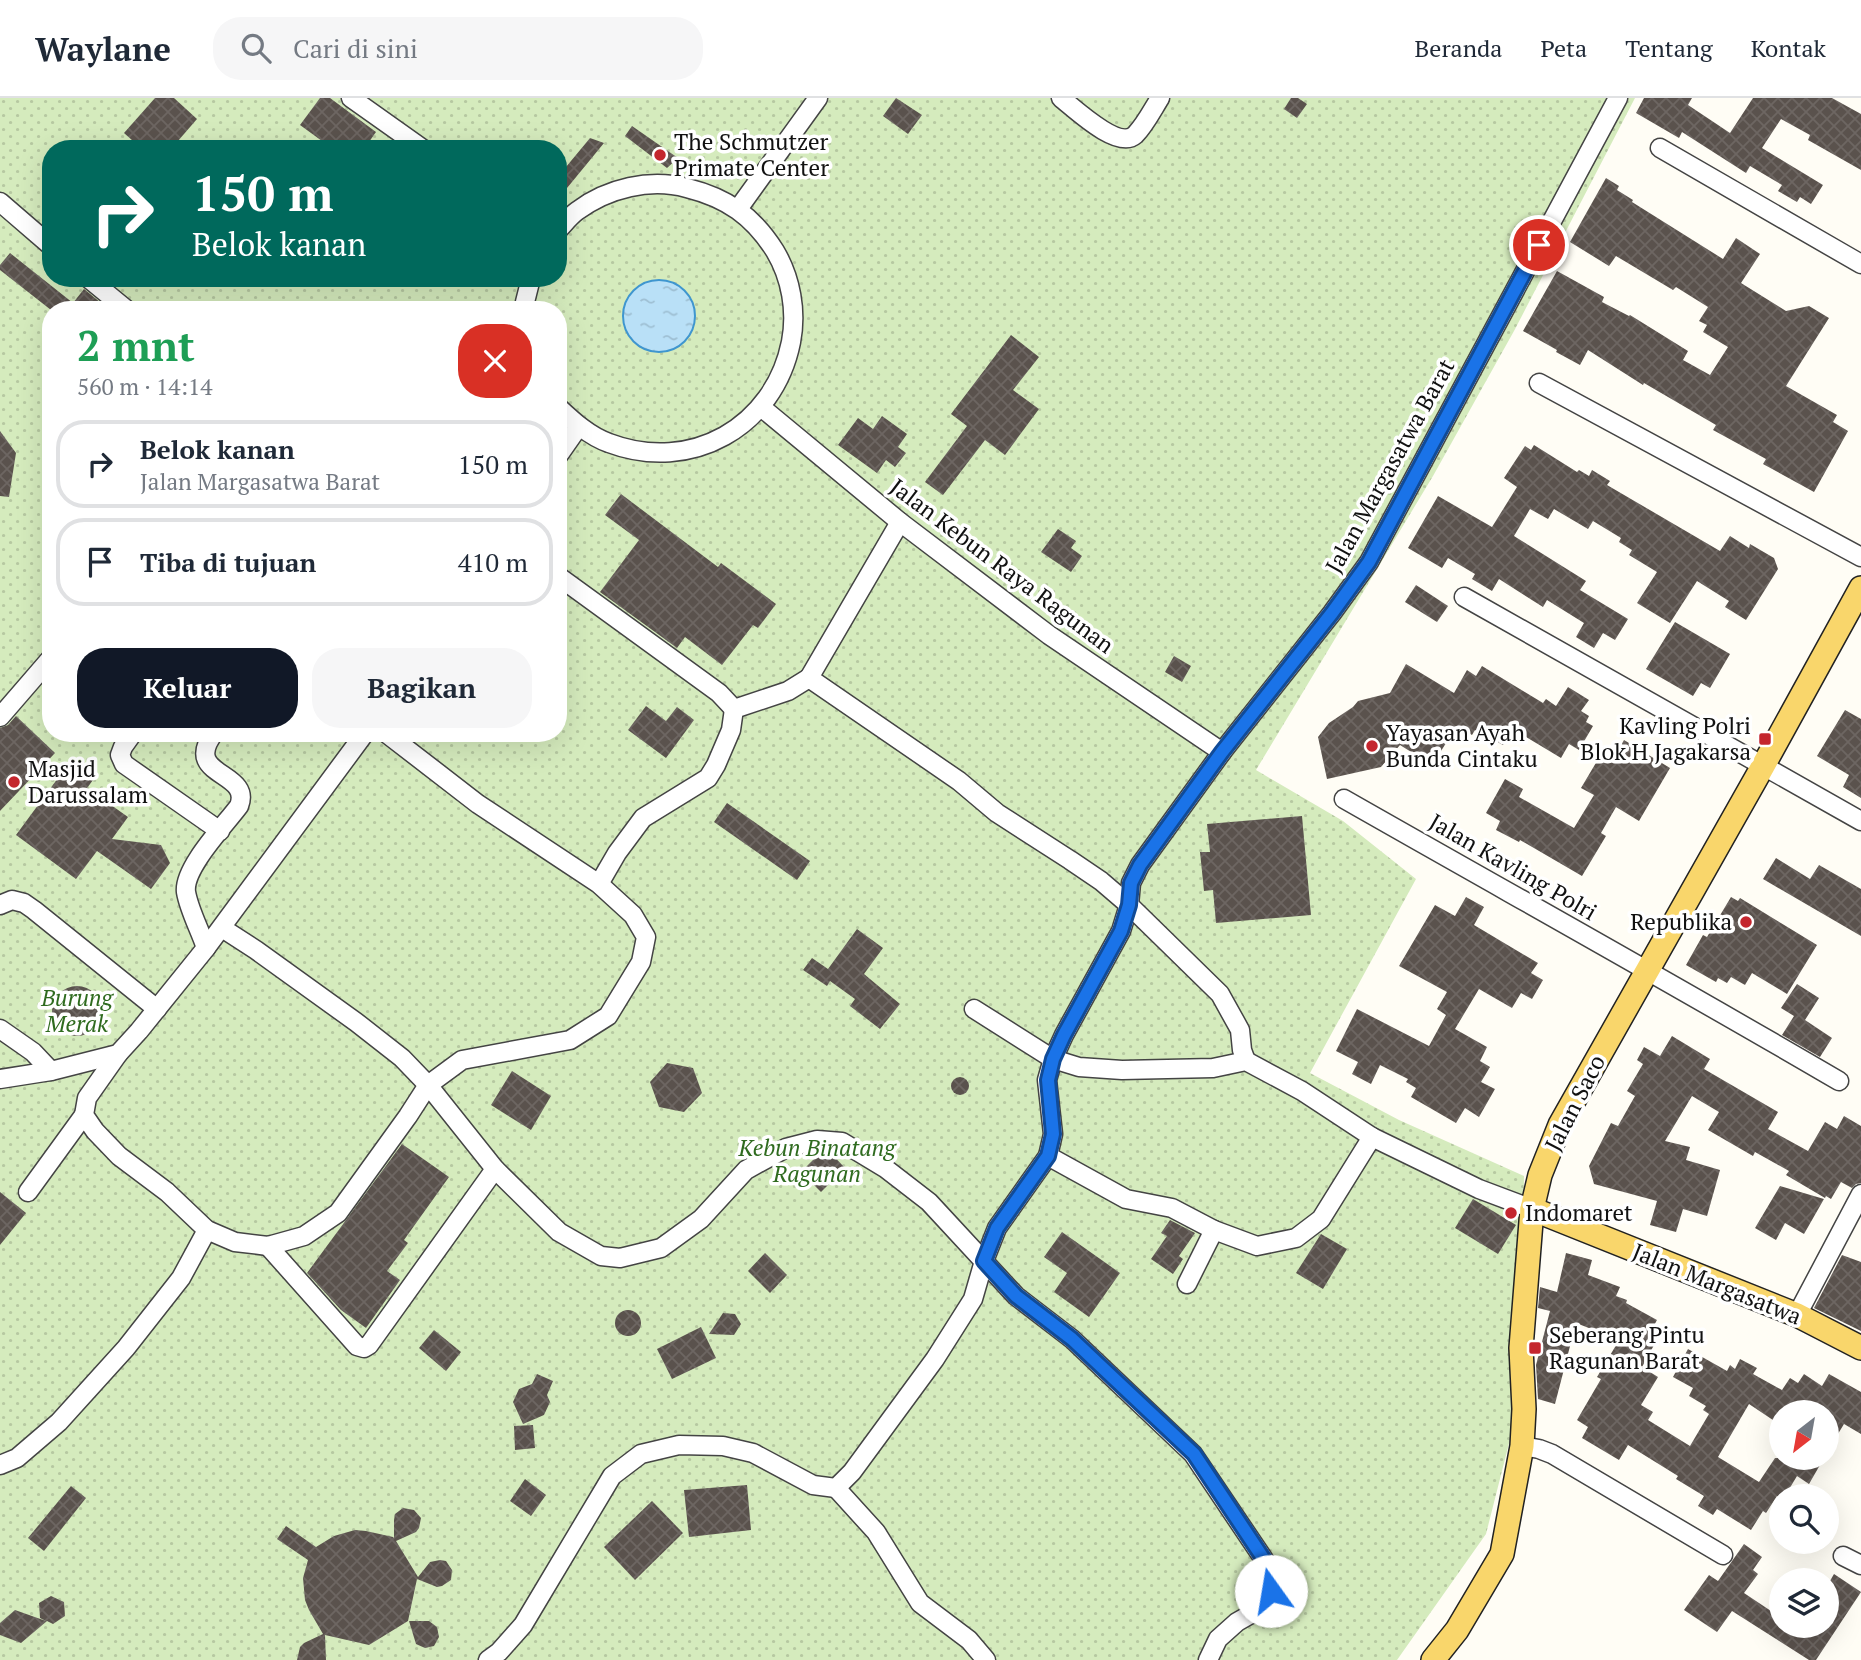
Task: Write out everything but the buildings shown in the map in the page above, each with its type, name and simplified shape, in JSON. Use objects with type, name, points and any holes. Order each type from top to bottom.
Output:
[{"type":"main road","name":"Jalan Saco","points":[[1433,1660],[1457,1630],[1502,1553],[1522,1446],[1524,1409],[1521,1348],[1532,1209],[1541,1175],[1560,1125],[1861,587]]},
{"type":"main road","name":"Jalan Margasatwa","points":[[1532,1209],[1797,1315],[1861,1348]]},
{"type":"street","points":[[351,98],[410,140]]},
{"type":"street","points":[[738,209],[818,98]]},
{"type":"street","points":[[1060,98],[1112,136],[1124,139],[1134,136],[1160,98]]},
{"type":"street","name":"Jalan Margasatwa Barat","points":[[836,1488],[852,1472],[935,1359],[973,1299],[997,1228],[1048,1156],[1053,1134],[1048,1080],[1053,1059],[1121,931],[1129,905],[1131,883],[1140,865],[1222,752],[1369,562],[1618,98]]},
{"type":"street","points":[[1660,148],[1861,264]]},
{"type":"street","points":[[567,220],[576,211],[608,193],[643,184],[677,185],[709,193],[738,209],[763,233],[782,262],[792,295],[794,329],[787,363],[772,393],[736,430],[706,445],[674,452],[640,452],[608,443],[579,426],[567,415]]},
{"type":"street","points":[[1,207],[42,239]]},
{"type":"street","points":[[99,287],[116,301]]},
{"type":"street","points":[[1539,383],[1861,557]]},
{"type":"street","name":"Jalan Kebun Raya Ragunan","points":[[761,407],[900,522],[1049,635],[1222,752]]},
{"type":"street","points":[[567,443],[579,426]]},
{"type":"street","points":[[734,709],[788,691],[809,678],[900,522]]},
{"type":"street","points":[[567,583],[719,693],[734,709]]},
{"type":"street","points":[[1464,597],[1861,821]]},
{"type":"street","points":[[0,717],[42,668]]},
{"type":"street","points":[[809,678],[959,781],[997,813],[1081,867],[1129,905],[1220,994],[1240,1030],[1246,1061]]},
{"type":"street","points":[[599,884],[617,853],[643,818],[708,778],[731,730],[734,709]]},
{"type":"street","points":[[126,742],[121,755],[124,764],[220,831]]},
{"type":"street","points":[[206,948],[186,891],[187,878],[200,855],[239,806],[242,798],[240,791],[226,776],[208,764],[204,755],[207,742]]},
{"type":"street","points":[[28,1192],[84,1115],[87,1098],[118,1054],[222,928],[358,742]]},
{"type":"street","points":[[84,1115],[119,1156],[167,1192],[207,1230],[235,1242],[268,1246],[304,1236],[338,1213],[428,1084],[461,1060],[570,1040],[608,1016],[641,962],[646,937],[633,915],[599,884],[478,804],[398,742]]},
{"type":"street","name":"Jalan Kavling Polri","points":[[1344,799],[1839,1081]]},
{"type":"street","points":[[0,905],[12,900],[24,903],[157,1009]]},
{"type":"street","points":[[222,928],[356,1022],[402,1058],[428,1084],[495,1168],[558,1232],[601,1256],[620,1258],[661,1248],[701,1219],[746,1170],[786,1147],[817,1140],[842,1142],[885,1168],[929,1202],[1016,1296],[1072,1339],[1194,1454],[1267,1564],[1271,1591],[1258,1610],[1237,1622],[1218,1639],[1209,1660]]},
{"type":"street","points":[[974,1009],[1053,1059],[1079,1067],[1122,1070],[1213,1068],[1246,1061],[1302,1091],[1372,1137],[1479,1189],[1532,1209]]},
{"type":"street","points":[[0,1029],[33,1052],[51,1071]]},
{"type":"street","points":[[0,1079],[51,1071],[118,1054]]},
{"type":"street","points":[[1048,1156],[1126,1199],[1172,1208],[1214,1230],[1257,1246],[1296,1238],[1321,1219],[1372,1137]]},
{"type":"street","points":[[268,1246],[357,1346],[363,1348],[369,1345],[495,1168]]},
{"type":"street","points":[[1797,1315],[1861,1194]]},
{"type":"street","points":[[0,1465],[17,1458],[59,1422],[126,1348],[181,1278],[207,1230]]},
{"type":"street","points":[[1187,1284],[1214,1230]]},
{"type":"street","points":[[488,1660],[499,1652],[523,1625],[612,1476],[641,1454],[679,1445],[723,1446],[752,1453],[813,1485],[836,1488],[876,1532],[920,1603],[970,1640],[986,1660]]},
{"type":"street","points":[[1522,1446],[1552,1454],[1723,1555]]},
{"type":"street","points":[[1843,1556],[1861,1565]]},
{"type":"green space","name":"Kebun Binatang Ragunan","points":[[0,98],[1635,98],[1514,331],[1433,476],[1256,770],[1343,821],[1416,879],[1310,1073],[1399,1120],[1524,1176],[1520,1400],[1486,1534],[1397,1660],[0,1660]]},
{"type":"water","points":[[659,280],[679,286],[689,296],[695,316],[689,336],[679,346],[659,352],[639,346],[629,336],[623,316],[629,296],[639,286]]},
{"type":"place","name":"The Schmutzer Primate Center","points":[[660,155]]},
{"type":"place","name":"Kavling Polri Blok H Jagakarsa","points":[[1765,739]]},
{"type":"place","name":"Yayasan Ayah Bunda Cintaku","points":[[1372,746]]},
{"type":"place","name":"Masjid Darussalam","points":[[14,782]]},
{"type":"place","name":"Republika","points":[[1746,922]]},
{"type":"place","name":"Indomaret","points":[[1511,1213]]},
{"type":"place","name":"Seberang Pintu Ragunan Barat","points":[[1535,1348]]},
{"type":"route","points":[[1271,1591],[1267,1564],[1194,1454],[1072,1339],[1016,1296],[984,1261],[997,1228],[1048,1156],[1053,1134],[1048,1080],[1053,1059],[1121,931],[1129,905],[1131,883],[1140,865],[1222,752],[1369,562],[1539,245]]},
{"type":"park label","name":"Burung Merak","points":[[77,1011]]}]
